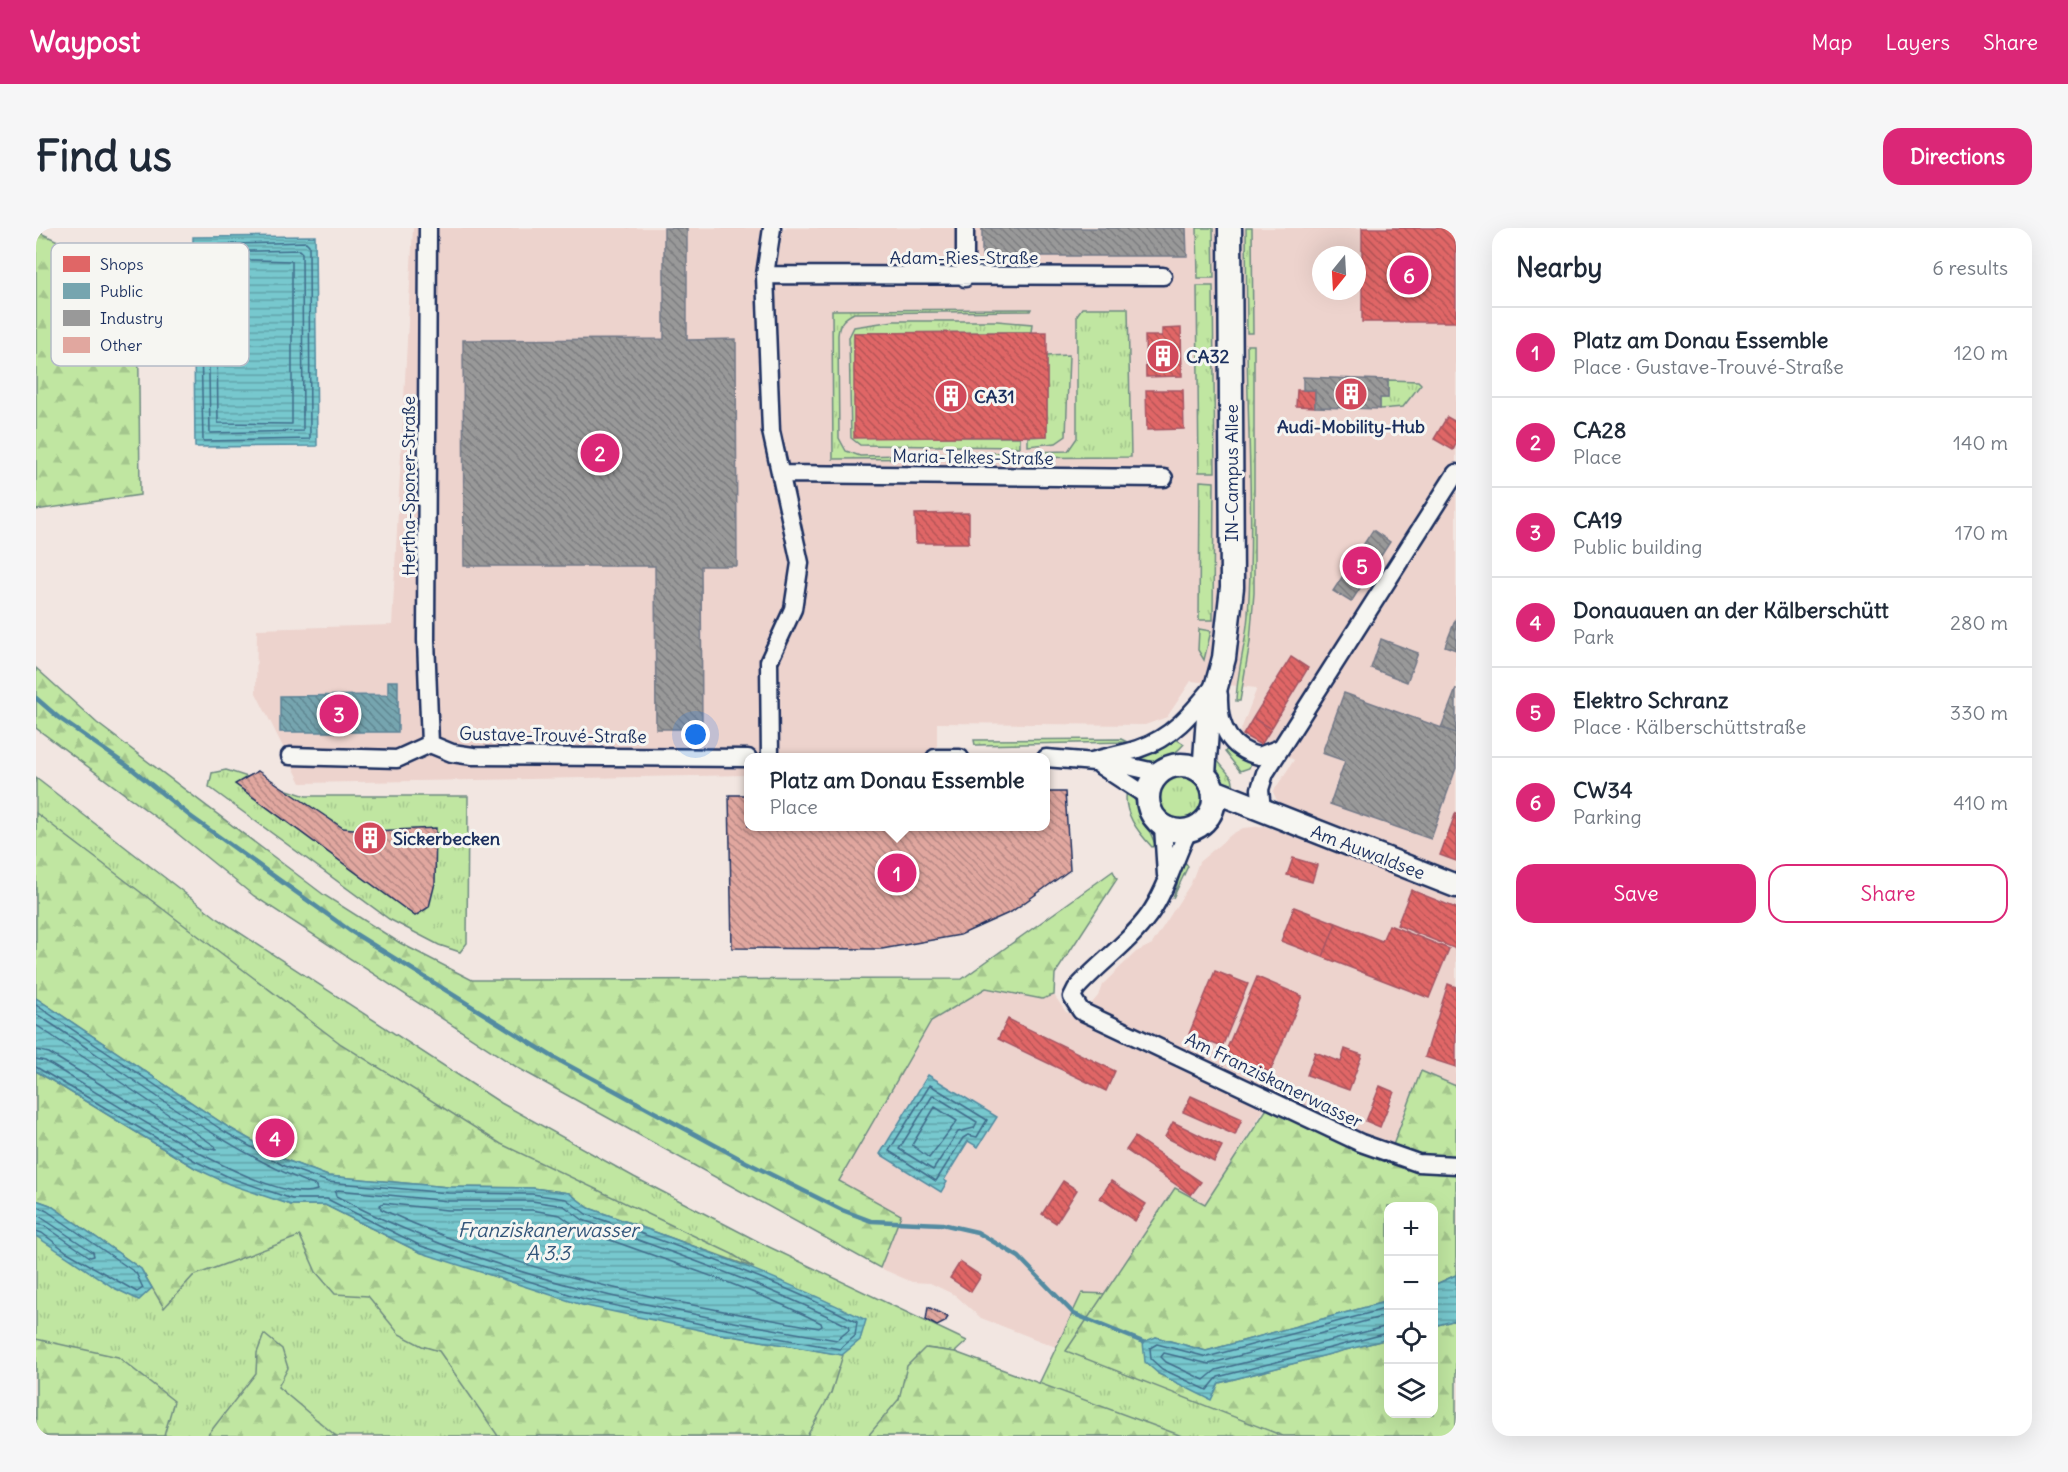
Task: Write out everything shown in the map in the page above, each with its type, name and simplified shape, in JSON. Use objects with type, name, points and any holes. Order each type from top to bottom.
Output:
[{"type":"street","name":"Hertha-Sponer-Straße","points":[[428,228],[426,640],[430,744]]},
{"type":"street","points":[[770,753],[769,661],[793,609],[800,563],[771,431],[765,275],[772,228]]},
{"type":"street","points":[[965,228],[965,278]]},
{"type":"street","name":"IN-Campus Allee","points":[[1209,782],[1208,716],[1220,678],[1227,640],[1232,587],[1230,228]]},
{"type":"street","name":"Adam-Ries-Straße","points":[[765,275],[965,278],[1163,276]]},
{"type":"street","points":[[1271,814],[1260,789],[1263,778],[1456,473]]},
{"type":"street","name":"Maria-Telkes-Straße","points":[[781,474],[1164,478]]},
{"type":"street","points":[[1220,678],[1220,716],[1225,733],[1230,740],[1248,753],[1259,756],[1280,748]]},
{"type":"street","points":[[1092,761],[1137,749],[1165,737],[1187,718],[1220,678]]},
{"type":"street","name":"IN-Campus Allee","points":[[1168,769],[1208,716]]},
{"type":"street","points":[[290,756],[397,759],[430,744]]},
{"type":"street","name":"Gustave-Trouvé-Straße","points":[[430,744],[452,753],[473,756],[744,758]]},
{"type":"street","points":[[1050,758],[1168,769],[1187,765],[1209,782],[1210,814],[1201,825],[1188,831],[1163,826],[1151,813],[1147,796],[1153,780],[1168,769]]},
{"type":"street","points":[[1092,761],[1147,796]]},
{"type":"street","name":"Am Auwaldsee","points":[[1209,782],[1271,814],[1456,886]]},
{"type":"street","name":"Am Auwaldsee","points":[[1210,814],[1271,814]]},
{"type":"street","points":[[1163,826],[1167,879]]},
{"type":"street","points":[[1167,879],[1188,831]]},
{"type":"street","name":"Am Franziskanerwasser","points":[[1167,879],[1148,916],[1124,945],[1076,989],[1072,997],[1081,1011],[1170,1051],[1360,1143],[1418,1163],[1456,1165]]},
{"type":"shaded area","points":[[413,228],[1456,228],[1456,1086],[1421,1071],[1393,1144],[1343,1127],[1276,1090],[1205,1205],[1176,1189],[1066,1351],[981,1318],[955,1295],[930,1283],[912,1282],[880,1268],[901,1215],[839,1181],[931,1021],[986,988],[1042,999],[1054,995],[1066,1012],[1080,1017],[1098,996],[1102,985],[1136,952],[1152,944],[1191,883],[1199,862],[1232,834],[1243,828],[1264,826],[1299,838],[1307,817],[1280,807],[1273,792],[1294,760],[1270,747],[1261,749],[1239,735],[1257,688],[1191,681],[1167,717],[1145,725],[937,723],[937,753],[744,753],[744,775],[301,783],[256,693],[257,629],[392,625]]},
{"type":"green space","points":[[1197,228],[1213,228],[1214,278],[1198,278]]},
{"type":"green space","points":[[1246,228],[1252,228],[1253,333],[1247,333]]},
{"type":"green space","points":[[36,231],[62,243],[51,243],[51,366],[139,366],[140,495],[36,510]]},
{"type":"green space","points":[[1197,286],[1213,286],[1215,472],[1199,472]]},
{"type":"green space","points":[[1082,308],[1128,308],[1131,457],[833,459],[832,310],[1031,309],[1030,311],[854,313],[845,319],[838,335],[839,438],[846,451],[860,456],[1068,451],[1077,438],[1077,315]]},
{"type":"green space","points":[[894,321],[997,321],[1032,324],[1031,332],[854,333],[855,437],[1020,437],[1020,447],[860,445],[851,438],[849,337],[854,327]]},
{"type":"green space","points":[[1247,345],[1254,345],[1254,593],[1250,642],[1240,701],[1236,701],[1247,626],[1250,581],[1251,514]]},
{"type":"green space","points":[[1069,355],[1066,436],[1056,443],[1028,446],[1028,437],[1047,436],[1047,356]]},
{"type":"green space","points":[[1388,380],[1418,381],[1421,384],[1403,407],[1380,409],[1380,398],[1388,398]]},
{"type":"green space","points":[[1200,481],[1214,482],[1213,620],[1199,620]]},
{"type":"green space","points":[[1199,629],[1211,631],[1204,660],[1198,650]]},
{"type":"green space","points":[[36,668],[97,723],[324,895],[400,943],[472,980],[962,979],[1113,871],[1117,879],[1055,974],[1054,995],[1042,999],[986,988],[931,1021],[839,1181],[901,1215],[880,1268],[518,1068],[254,896],[173,830],[36,728]]},
{"type":"green space","points":[[1121,739],[1127,742],[975,745],[974,740]]},
{"type":"green space","points":[[1176,739],[1184,744],[1169,756],[1152,762],[1139,761],[1141,754]]},
{"type":"green space","points":[[1227,749],[1251,763],[1249,768],[1240,771],[1225,752]]},
{"type":"green space","points":[[1212,754],[1232,778],[1235,791],[1218,776]]},
{"type":"green space","points":[[226,770],[306,796],[468,796],[467,943],[460,952],[439,945],[389,919],[209,787],[212,773]]},
{"type":"green space","points":[[1182,774],[1200,781],[1207,799],[1200,817],[1182,824],[1164,817],[1157,799],[1164,781]]},
{"type":"green space","points":[[36,778],[217,918],[501,1103],[634,1177],[765,1245],[967,1341],[955,1352],[927,1348],[1036,1390],[1082,1293],[1111,1294],[1351,1153],[1456,1178],[1456,1352],[1438,1358],[1438,1202],[1384,1202],[1384,1418],[1387,1418],[1387,1436],[36,1436]],"holes":[[[58,830],[170,916],[148,902]]]},
{"type":"green space","points":[[1127,790],[1137,803],[1156,846],[1152,847],[1132,821],[1127,806]]},
{"type":"green space","points":[[36,813],[341,1044],[501,1144],[732,1254],[754,1268],[589,1208],[569,1193],[533,1188],[448,1187],[328,1176],[286,1160],[228,1127],[36,998]]},
{"type":"green space","points":[[1184,861],[1188,866],[1173,898]]},
{"type":"green space","points":[[36,1071],[195,1168],[291,1205],[325,1205],[419,1252],[714,1333],[843,1355],[831,1393],[807,1436],[498,1436],[439,1351],[422,1346],[399,1334],[368,1296],[335,1294],[316,1272],[300,1236],[193,1276],[164,1308],[141,1269],[50,1205],[36,1200]]},
{"type":"green space","points":[[1421,1071],[1456,1086],[1456,1275],[1438,1283],[1438,1202],[1384,1202],[1384,1302],[1206,1351],[1156,1337],[1158,1374],[1177,1381],[1219,1383],[1384,1340],[1384,1418],[1438,1418],[1438,1325],[1456,1320],[1456,1436],[1283,1436],[1066,1351],[1175,1188],[1205,1204],[1268,1107],[1345,1145],[1387,1161]]},
{"type":"green space","points":[[264,1334],[282,1349],[288,1368],[278,1387],[336,1436],[207,1436],[256,1373],[257,1353]]},
{"type":"green space","points":[[36,1339],[118,1357],[174,1401],[164,1436],[36,1436]]},
{"type":"green space","points":[[925,1348],[955,1352],[1182,1436],[868,1436],[899,1399],[907,1366]]},
{"type":"water","points":[[315,236],[317,446],[195,447],[194,366],[249,366],[249,243],[193,243],[193,237]]},
{"type":"water","name":"Franziskanerwasser A 3.3","points":[[36,998],[228,1127],[286,1160],[328,1176],[448,1187],[533,1188],[569,1193],[589,1208],[764,1274],[866,1320],[860,1340],[842,1355],[714,1333],[582,1305],[419,1252],[325,1205],[291,1205],[229,1184],[195,1168],[36,1071]]},
{"type":"water","points":[[928,1075],[997,1117],[978,1147],[968,1141],[944,1180],[947,1182],[941,1192],[880,1154]]},
{"type":"water","points":[[36,1200],[50,1205],[141,1269],[152,1288],[139,1300],[114,1288],[36,1236]]},
{"type":"water","points":[[1456,1275],[1456,1320],[1438,1325],[1438,1310],[1438,1283]]},
{"type":"water","points":[[1384,1302],[1384,1340],[1219,1383],[1211,1400],[1159,1374],[1145,1362],[1143,1342],[1156,1337],[1206,1351]]},
{"type":"building: Shops","points":[[1362,228],[1456,228],[1456,322],[1362,322],[1362,300],[1366,300],[1366,246],[1362,246]]},
{"type":"building: Shops","name":"CA32","points":[[1181,328],[1182,376],[1146,377],[1145,336],[1162,336],[1162,329]]},
{"type":"building: Shops","name":"CA31","points":[[1047,332],[1047,436],[854,438],[854,333]]},
{"type":"building: Shops","points":[[1146,390],[1183,390],[1184,429],[1147,430]]},
{"type":"building: Shops","points":[[1297,390],[1315,390],[1315,407],[1296,406]]},
{"type":"building: Shops","points":[[1447,417],[1456,422],[1456,444],[1453,450],[1434,439]]},
{"type":"building: Shops","points":[[969,513],[969,543],[916,543],[915,514]]},
{"type":"building: Shops","points":[[1291,657],[1308,668],[1271,729],[1253,718]]},
{"type":"building: Shops","points":[[1253,718],[1271,729],[1261,745],[1243,735]]},
{"type":"building: Shops","points":[[1456,812],[1456,861],[1440,855]]},
{"type":"building: Shops","points":[[1293,858],[1317,865],[1312,882],[1287,875]]},
{"type":"building: Shops","points":[[1411,890],[1456,908],[1456,949],[1397,925]]},
{"type":"building: Shops","points":[[1294,907],[1336,923],[1323,957],[1281,941]]},
{"type":"building: Shops","points":[[1336,923],[1382,941],[1389,925],[1449,949],[1429,998],[1323,957]]},
{"type":"building: Shops","points":[[1215,971],[1248,984],[1222,1047],[1189,1034]]},
{"type":"building: Shops","points":[[1257,977],[1302,996],[1270,1072],[1225,1053]]},
{"type":"building: Shops","points":[[1448,984],[1456,987],[1456,1067],[1425,1057]]},
{"type":"building: Shops","points":[[1008,1019],[1115,1071],[1106,1091],[998,1039]]},
{"type":"building: Shops","points":[[1345,1049],[1362,1055],[1349,1090],[1307,1075],[1315,1052],[1341,1062]]},
{"type":"building: Shops","points":[[1380,1086],[1394,1092],[1380,1127],[1366,1121]]},
{"type":"building: Shops","points":[[1191,1096],[1242,1119],[1235,1135],[1183,1112]]},
{"type":"building: Shops","points":[[1173,1122],[1222,1146],[1214,1162],[1165,1137]]},
{"type":"building: Shops","points":[[1135,1137],[1201,1182],[1191,1195],[1126,1150]]},
{"type":"building: Shops","points":[[1063,1181],[1077,1190],[1056,1223],[1042,1214]]},
{"type":"building: Shops","points":[[1111,1181],[1146,1204],[1135,1221],[1100,1198]]},
{"type":"building: Shops","points":[[960,1262],[981,1276],[971,1292],[950,1278]]},
{"type":"building: Public","points":[[388,681],[398,681],[398,732],[280,732],[280,696],[388,695]]},
{"type":"building: Industry","points":[[664,228],[687,228],[687,340],[736,339],[737,566],[701,566],[702,729],[656,729],[655,566],[464,566],[463,340],[664,339]]},
{"type":"building: Industry","points":[[982,228],[1186,228],[1187,256],[982,256]]},
{"type":"building: Industry","name":"Audi-Mobility-Hub","points":[[1303,377],[1388,380],[1388,398],[1380,398],[1380,409],[1315,407],[1315,390],[1303,390]]},
{"type":"building: Industry","points":[[1373,530],[1390,542],[1351,602],[1333,591]]},
{"type":"building: Industry","points":[[1456,618],[1456,650],[1445,646]]},
{"type":"building: Industry","points":[[1381,639],[1418,653],[1407,682],[1371,668]]},
{"type":"building: Industry","points":[[1456,689],[1456,733],[1441,728]]},
{"type":"building: Industry","points":[[1344,693],[1456,733],[1456,768],[1431,839],[1330,804],[1345,761],[1322,753]]},
{"type":"building: Other","name":"Sickerbecken","points":[[258,771],[343,828],[373,831],[436,828],[435,883],[429,907],[415,916],[235,784]]},
{"type":"building: Other","points":[[1050,792],[1065,792],[1070,870],[1011,912],[960,935],[882,949],[732,948],[729,795],[744,795],[744,831],[1050,831]]},
{"type":"building: Other","points":[[928,1307],[948,1317],[945,1322],[937,1326],[926,1320]]},
{"type":"waterway","points":[[36,698],[59,718],[132,769],[190,816],[349,930],[553,1057],[746,1162],[842,1210],[871,1221],[942,1224],[977,1232],[1019,1257],[1074,1314],[1143,1342]]},
{"type":"place","name":"CW34","points":[[1409,275]]},
{"type":"place","name":"CA32","points":[[1163,356]]},
{"type":"place","name":"Audi-Mobility-Hub","points":[[1351,394]]},
{"type":"place","name":"CA31","points":[[951,396]]},
{"type":"place","name":"CA28","points":[[600,453]]},
{"type":"place","name":"Elektro Schranz","points":[[1362,566]]},
{"type":"place","name":"CA19","points":[[339,714]]},
{"type":"place","name":"Sickerbecken","points":[[370,838]]},
{"type":"place","name":"Platz am Donau Essemble","points":[[897,873]]},
{"type":"place","name":"Donauauen an der Kälberschütt","points":[[275,1138]]}]
